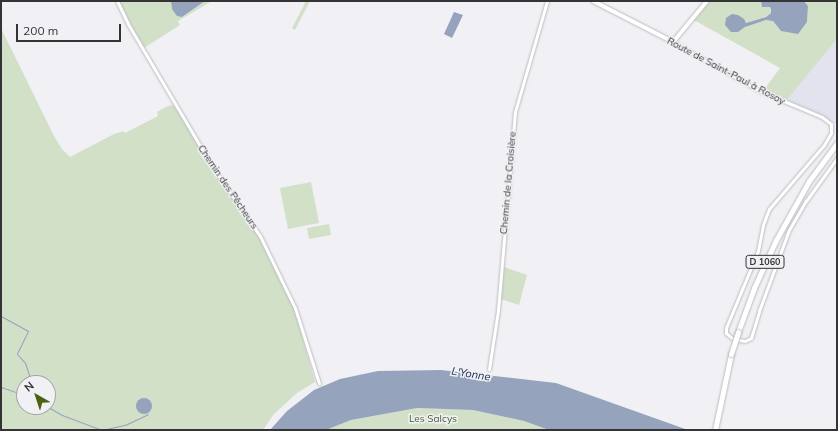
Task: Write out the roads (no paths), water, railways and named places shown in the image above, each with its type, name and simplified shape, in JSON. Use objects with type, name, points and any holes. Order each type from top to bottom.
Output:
[{"type":"main road","name":"D 1060","points":[[715,429],[738,332],[754,288],[776,240],[809,181],[837,142]]},
{"type":"street","name":"Chemin des Pêcheurs","points":[[117,1],[128,24],[212,166],[260,236],[295,308],[319,383]]},
{"type":"street","name":"Chemin de la Croisière","points":[[489,369],[498,310],[515,112],[547,1]]},
{"type":"street","name":"Route de Saint-Paul à Rosoy","points":[[594,1],[673,42],[760,91],[822,117],[831,124],[830,133],[824,145],[769,209],[763,225],[758,251],[726,328],[726,333],[732,338]]},
{"type":"street","points":[[673,42],[707,1]]},
{"type":"street","points":[[739,340],[745,341],[750,338],[789,230],[806,201],[837,158]]},
{"type":"water","points":[[171,1],[205,1],[182,17],[177,16],[172,9]]},
{"type":"water","points":[[761,1],[804,1],[808,6],[807,22],[798,34],[781,31],[773,21],[766,20],[745,27],[738,32],[731,32],[725,25],[726,18],[732,14],[738,15],[744,19],[746,23],[766,17],[771,13],[771,10],[770,7],[762,7]]},
{"type":"water","points":[[454,12],[463,15],[452,38],[444,34]]},
{"type":"water","name":"L'Yonne","points":[[441,370],[556,383],[688,430],[549,430],[524,421],[473,410],[417,408],[351,420],[326,430],[270,430],[287,411],[314,390],[340,379],[378,371]]},
{"type":"water","points":[[144,398],[150,400],[152,406],[150,412],[144,414],[138,412],[136,406],[138,400]]},
{"type":"waterway","points":[[1,316],[28,331],[17,354],[25,363],[29,375]]},
{"type":"waterway","points":[[1,387],[16,392]]},
{"type":"waterway","points":[[56,412],[102,430],[127,424],[148,414]]},
{"type":"park label","name":"Les Salcys","points":[[433,419]]}]
